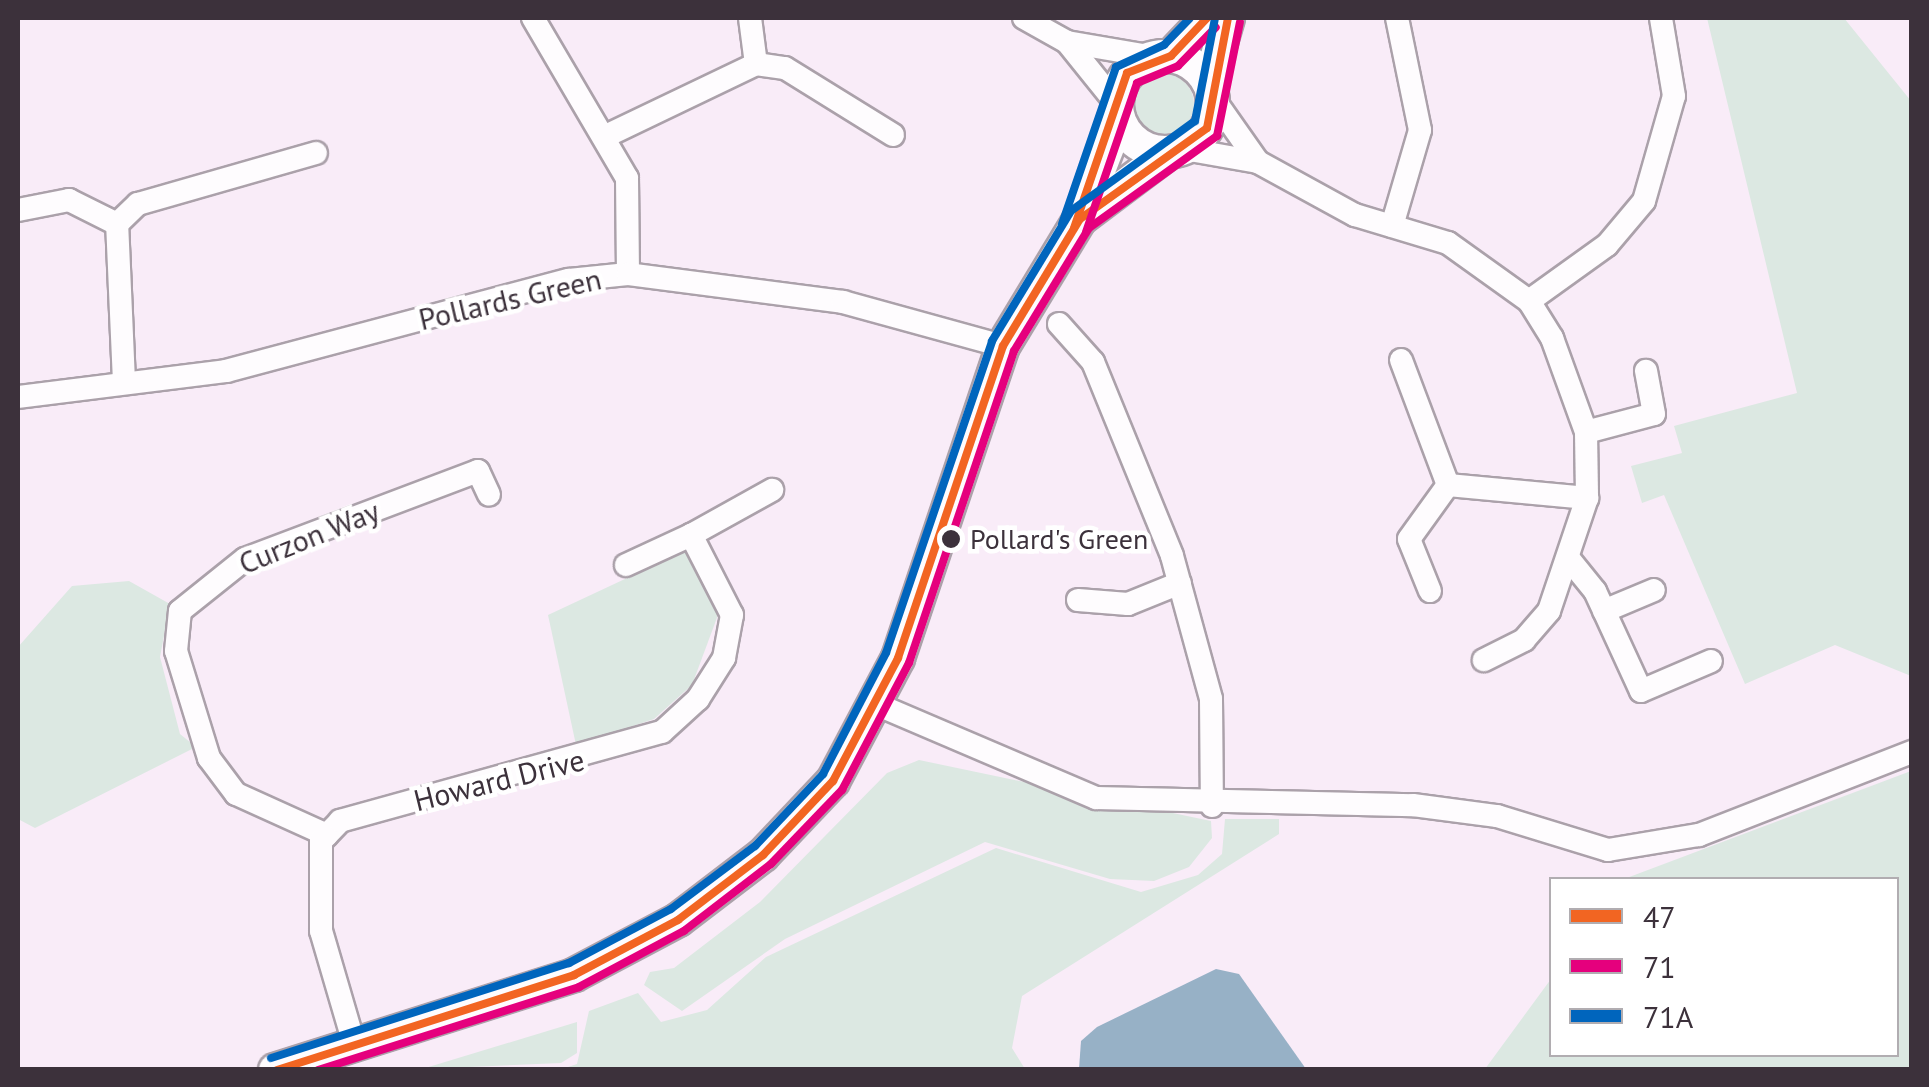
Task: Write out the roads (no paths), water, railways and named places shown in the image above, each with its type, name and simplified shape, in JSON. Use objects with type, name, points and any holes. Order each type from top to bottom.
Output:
[{"type":"street","points":[[534,18],[608,135],[628,178],[628,274]]},
{"type":"street","points":[[750,18],[756,64]]},
{"type":"street","points":[[1024,18],[1068,42],[1163,56],[1211,90],[1258,162]]},
{"type":"street","points":[[275,1070],[574,975],[678,920],[763,856],[833,781],[878,705],[1003,346],[1080,220],[1128,74],[1163,56],[1207,18]]},
{"type":"street","points":[[1080,220],[1207,128],[1211,90],[1228,18]]},
{"type":"street","points":[[1392,226],[1420,130],[1397,18]]},
{"type":"street","points":[[1529,301],[1607,245],[1644,201],[1674,96],[1661,18]]},
{"type":"street","points":[[1068,42],[1138,145],[1258,162],[1392,226],[1448,242],[1529,301],[1574,384],[1586,432],[1587,498],[1570,558],[1549,611],[1524,640],[1484,660]]},
{"type":"street","points":[[608,135],[756,64],[785,68],[894,136]]},
{"type":"street","points":[[124,382],[117,224],[138,204],[316,153]]},
{"type":"street","points":[[18,210],[69,200],[117,224]]},
{"type":"street","name":"Pollards Green","points":[[18,397],[226,371],[554,284],[628,274],[843,302],[1003,346]]},
{"type":"street","points":[[1059,324],[1094,362],[1180,583],[1211,698],[1212,806]]},
{"type":"street","points":[[1401,360],[1448,485]]},
{"type":"street","points":[[1586,432],[1654,414],[1646,370]]},
{"type":"street","name":"Curzon Way","points":[[327,835],[236,794],[209,758],[176,650],[180,611],[245,559],[478,471],[489,495]]},
{"type":"street","points":[[1448,485],[1587,498]]},
{"type":"street","points":[[1430,591],[1410,540],[1448,485]]},
{"type":"street","points":[[626,565],[691,535],[772,490]]},
{"type":"street","name":"Howard Drive","points":[[327,835],[340,821],[662,732],[698,700],[724,658],[732,615],[691,535]]},
{"type":"street","points":[[1570,558],[1604,610],[1640,691],[1711,661]]},
{"type":"street","points":[[1078,600],[1128,604],[1180,583]]},
{"type":"street","points":[[1604,610],[1654,590]]},
{"type":"street","points":[[878,705],[1096,798],[1212,806],[1438,808],[1608,850],[1699,836],[1912,752]]},
{"type":"street","points":[[327,835],[321,931],[355,1047]]},
{"type":"water","points":[[1216,969],[1239,974],[1306,1069],[1079,1069],[1081,1041],[1097,1027]]},
{"type":"place","name":"Pollard's Green","points":[[951,539]]}]
